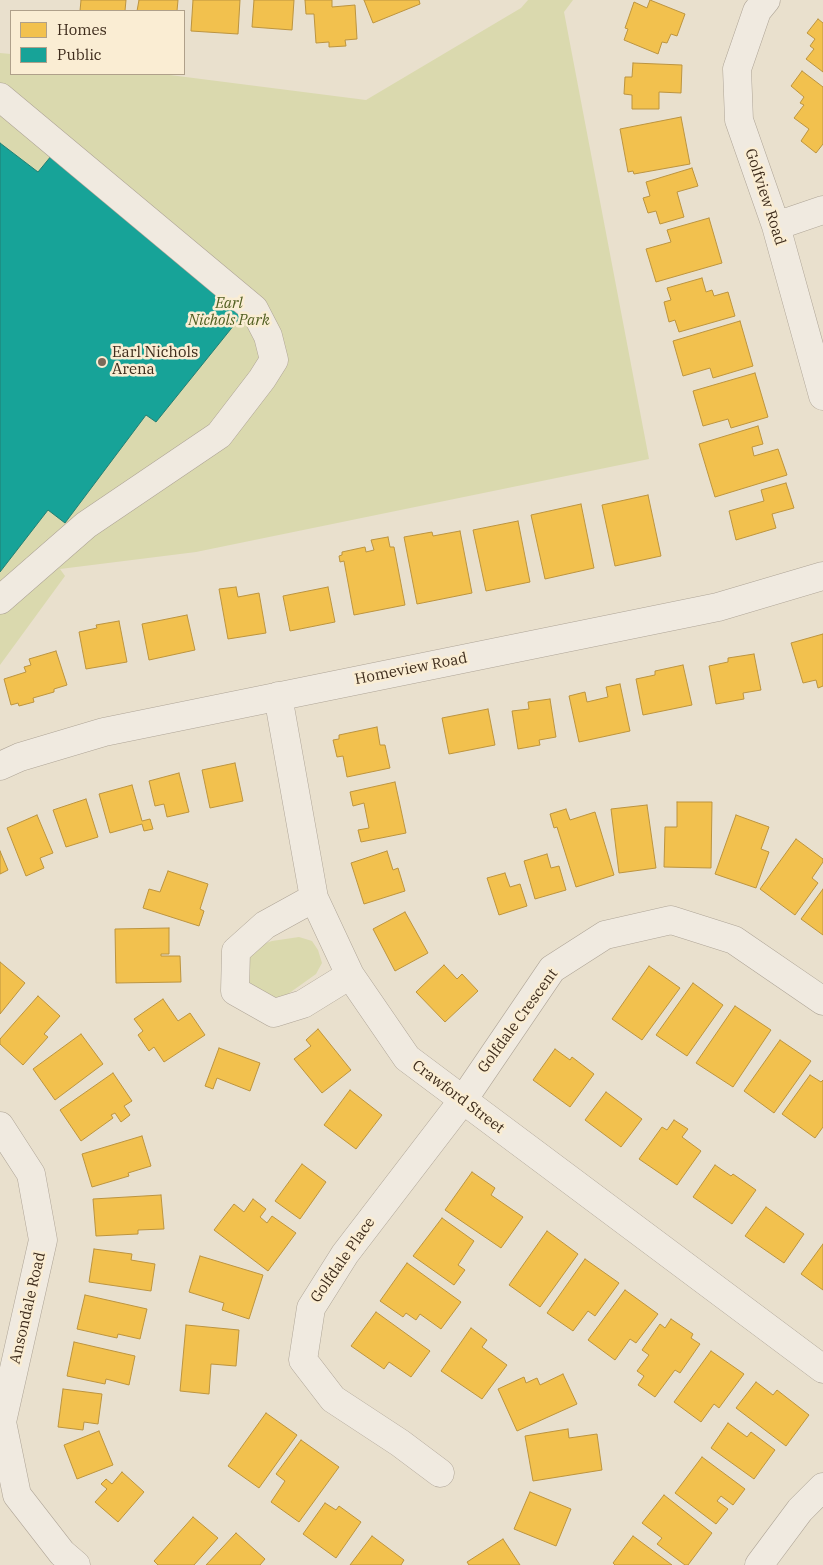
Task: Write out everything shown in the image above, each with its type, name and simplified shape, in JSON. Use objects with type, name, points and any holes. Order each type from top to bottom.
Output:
[{"type":"street","name":"Golfview Road","points":[[766,0],[757,12],[737,69],[739,120],[776,226],[823,396]]},
{"type":"street","points":[[0,97],[254,309],[268,336],[274,360],[220,435],[86,525],[0,600]]},
{"type":"street","points":[[776,226],[823,210]]},
{"type":"street","name":"Homeview Road","points":[[0,766],[20,757],[104,732],[718,607],[823,576]]},
{"type":"street","name":"Crawford Street","points":[[278,696],[314,898],[350,975],[406,1058],[823,1368]]},
{"type":"street","points":[[314,898],[265,925],[236,951],[235,991],[274,1013],[303,1004],[350,975]]},
{"type":"street","name":"Golfdale Crescent","points":[[463,1100],[552,969],[605,935],[671,920],[734,940],[823,1001]]},
{"type":"street","name":"Golfdale Place","points":[[440,1473],[400,1443],[333,1399],[302,1360],[311,1308],[345,1254],[463,1100]]},
{"type":"street","name":"Ansondale Road","points":[[0,1126],[31,1174],[43,1240],[2,1422],[18,1494],[62,1553],[76,1565]]},
{"type":"street","points":[[758,1565],[800,1510],[823,1487]]},
{"type":"green space","name":"Earl Nichols Park","points":[[528,0],[573,0],[564,12],[649,459],[196,552],[60,569],[65,576],[0,665],[0,53],[10,54],[10,75],[170,75],[366,100],[521,8]]},
{"type":"green space","points":[[299,937],[312,941],[318,950],[322,963],[316,974],[281,999],[268,999],[246,983],[247,955],[257,946],[272,941]]},
{"type":"building: Homes","points":[[81,0],[126,0],[125,10],[80,10]]},
{"type":"building: Homes","points":[[139,0],[178,0],[177,10],[137,10]]},
{"type":"building: Homes","points":[[193,0],[240,0],[238,34],[191,31]]},
{"type":"building: Homes","points":[[254,0],[294,0],[292,30],[252,27]]},
{"type":"building: Homes","points":[[305,0],[332,0],[332,7],[355,5],[357,39],[345,40],[346,46],[329,47],[329,42],[316,43],[314,14],[306,14]]},
{"type":"building: Homes","points":[[364,0],[419,0],[420,4],[373,23]]},
{"type":"building: Homes","points":[[650,0],[685,14],[677,36],[671,34],[667,43],[662,42],[658,54],[624,40],[628,29],[625,28],[634,2],[647,8]]},
{"type":"building: Homes","points":[[818,19],[823,23],[823,72],[806,59],[814,49],[810,46],[815,39],[807,33]]},
{"type":"building: Homes","points":[[633,63],[682,65],[681,93],[659,92],[659,109],[632,109],[632,95],[624,94],[625,77],[632,77]]},
{"type":"building: Homes","points":[[802,71],[823,87],[823,144],[816,153],[801,141],[809,129],[794,118],[804,105],[800,103],[804,97],[791,86]]},
{"type":"building: Homes","points":[[681,117],[690,164],[634,174],[633,171],[628,172],[620,129]]},
{"type":"building: Homes","points":[[692,168],[698,186],[677,192],[684,217],[660,224],[656,211],[648,213],[643,198],[650,196],[646,182]]},
{"type":"building: Homes","points":[[709,218],[722,263],[656,282],[646,249],[671,242],[667,230]]},
{"type":"building: Homes","points":[[702,278],[706,292],[712,290],[714,296],[728,292],[735,316],[679,332],[675,320],[669,322],[664,302],[671,300],[667,288]]},
{"type":"building: Homes","points":[[740,321],[753,366],[713,378],[710,368],[683,376],[673,341]]},
{"type":"building: Homes","points":[[755,373],[768,417],[731,428],[728,419],[703,426],[693,391]]},
{"type":"building: Homes","points":[[758,426],[763,444],[752,447],[754,456],[778,449],[787,475],[715,497],[699,444]]},
{"type":"building: Homes","points":[[786,483],[794,508],[772,514],[776,528],[736,540],[729,511],[764,501],[761,490]]},
{"type":"building: Homes","points":[[648,495],[661,556],[615,566],[602,505]]},
{"type":"building: Homes","points":[[581,504],[594,568],[545,579],[531,515]]},
{"type":"building: Homes","points":[[518,521],[530,582],[486,591],[473,530]]},
{"type":"building: Homes","points":[[460,531],[472,593],[417,604],[404,537],[432,532],[433,536]]},
{"type":"building: Homes","points":[[388,537],[390,547],[394,547],[405,605],[354,615],[344,561],[340,562],[339,556],[342,555],[342,552],[365,547],[366,552],[374,550],[371,540]]},
{"type":"building: Homes","points":[[236,587],[238,597],[259,593],[266,633],[228,639],[219,589]]},
{"type":"building: Homes","points":[[328,587],[335,622],[290,631],[283,596]]},
{"type":"building: Homes","points":[[187,615],[195,650],[149,660],[142,624]]},
{"type":"building: Homes","points":[[119,621],[127,662],[86,669],[79,632],[97,628],[96,625]]},
{"type":"building: Homes","points":[[823,634],[823,686],[818,688],[816,680],[803,683],[791,643]]},
{"type":"building: Homes","points":[[56,651],[67,685],[54,689],[54,692],[33,698],[34,702],[19,706],[18,703],[11,705],[4,679],[26,672],[24,667],[31,665],[29,659]]},
{"type":"building: Homes","points":[[754,654],[761,690],[743,693],[744,699],[716,704],[709,666],[728,662],[728,658]]},
{"type":"building: Homes","points":[[683,665],[692,705],[643,715],[636,679],[655,675],[655,671]]},
{"type":"building: Homes","points":[[620,684],[630,731],[579,742],[569,696],[585,692],[587,702],[608,697],[606,687]]},
{"type":"building: Homes","points":[[550,699],[556,737],[539,740],[540,745],[518,749],[512,711],[529,709],[528,702]]},
{"type":"building: Homes","points":[[488,709],[495,745],[449,754],[442,718]]},
{"type":"building: Homes","points":[[377,727],[380,745],[385,745],[390,768],[347,777],[343,756],[337,757],[333,740],[339,739],[339,735]]},
{"type":"building: Homes","points":[[235,763],[243,801],[210,808],[202,770]]},
{"type":"building: Homes","points":[[179,773],[189,812],[167,817],[164,804],[155,806],[149,781]]},
{"type":"building: Homes","points":[[395,782],[406,833],[361,842],[358,830],[369,828],[364,803],[353,806],[350,792]]},
{"type":"building: Homes","points":[[132,785],[142,821],[150,819],[153,829],[144,831],[142,824],[110,833],[99,794]]},
{"type":"building: Homes","points":[[86,799],[98,837],[66,847],[53,810]]},
{"type":"building: Homes","points":[[677,802],[712,802],[711,868],[664,867],[665,827],[677,827]]},
{"type":"building: Homes","points":[[647,805],[656,868],[619,873],[611,809]]},
{"type":"building: Homes","points":[[566,809],[570,820],[595,812],[614,875],[576,887],[557,827],[554,828],[550,814]]},
{"type":"building: Homes","points":[[37,815],[53,853],[40,858],[44,868],[26,876],[7,828]]},
{"type":"building: Homes","points":[[736,815],[769,827],[761,849],[769,852],[756,888],[715,874]]},
{"type":"building: Homes","points":[[796,839],[823,859],[823,862],[812,878],[818,883],[795,915],[760,889]]},
{"type":"building: Homes","points":[[0,851],[8,870],[0,874]]},
{"type":"building: Homes","points":[[387,851],[393,870],[398,868],[405,891],[364,904],[351,863]]},
{"type":"building: Homes","points":[[547,854],[551,868],[559,866],[566,890],[535,899],[524,861]]},
{"type":"building: Homes","points":[[168,871],[208,884],[200,909],[204,911],[199,926],[143,908],[149,889],[160,892]]},
{"type":"building: Homes","points":[[505,873],[510,887],[520,884],[527,906],[499,915],[487,878]]},
{"type":"building: Homes","points":[[823,889],[823,935],[801,919]]},
{"type":"building: Homes","points":[[405,912],[428,953],[395,971],[373,929]]},
{"type":"building: Homes","points":[[169,928],[169,954],[161,954],[161,956],[180,956],[181,982],[116,983],[115,929]]},
{"type":"building: Homes","points":[[0,962],[25,983],[0,1014]]},
{"type":"building: Homes","points":[[444,965],[457,979],[462,974],[478,991],[445,1022],[416,992]]},
{"type":"building: Homes","points":[[649,966],[680,988],[642,1040],[612,1019]]},
{"type":"building: Homes","points":[[693,983],[723,1005],[687,1056],[656,1035]]},
{"type":"building: Homes","points":[[38,996],[60,1016],[44,1034],[48,1037],[23,1065],[0,1044],[0,1039]]},
{"type":"building: Homes","points":[[163,999],[178,1021],[190,1013],[205,1035],[164,1062],[154,1047],[149,1051],[138,1035],[143,1031],[134,1019]]},
{"type":"building: Homes","points":[[735,1006],[771,1030],[733,1087],[696,1063]]},
{"type":"building: Homes","points":[[318,1029],[351,1070],[322,1093],[294,1059],[311,1046],[306,1040]]},
{"type":"building: Homes","points":[[81,1034],[103,1064],[55,1100],[33,1069]]},
{"type":"building: Homes","points":[[780,1040],[811,1061],[774,1113],[744,1091]]},
{"type":"building: Homes","points":[[219,1048],[260,1063],[250,1091],[217,1078],[213,1089],[205,1086]]},
{"type":"building: Homes","points":[[555,1049],[570,1060],[572,1057],[594,1074],[570,1107],[533,1080]]},
{"type":"building: Homes","points":[[113,1073],[132,1101],[124,1106],[130,1115],[121,1122],[115,1113],[111,1115],[113,1118],[81,1141],[60,1110]]},
{"type":"building: Homes","points":[[810,1075],[821,1082],[823,1080],[823,1127],[815,1138],[782,1114]]},
{"type":"building: Homes","points":[[350,1090],[382,1115],[356,1149],[324,1125]]},
{"type":"building: Homes","points":[[606,1092],[642,1119],[621,1147],[585,1120]]},
{"type":"building: Homes","points":[[674,1120],[688,1129],[682,1137],[701,1151],[677,1185],[639,1159],[662,1127],[667,1130]]},
{"type":"building: Homes","points":[[142,1136],[151,1166],[128,1173],[129,1176],[92,1187],[82,1154]]},
{"type":"building: Homes","points":[[302,1164],[326,1182],[300,1219],[275,1201]]},
{"type":"building: Homes","points":[[715,1165],[731,1176],[733,1174],[756,1190],[732,1224],[693,1197]]},
{"type":"building: Homes","points":[[472,1172],[495,1188],[491,1195],[523,1217],[501,1248],[445,1210]]},
{"type":"building: Homes","points":[[161,1195],[164,1229],[138,1230],[138,1234],[96,1236],[93,1199]]},
{"type":"building: Homes","points":[[253,1199],[266,1209],[260,1217],[267,1223],[272,1216],[296,1233],[268,1271],[214,1230],[234,1204],[244,1212]]},
{"type":"building: Homes","points":[[766,1207],[804,1234],[784,1263],[745,1236]]},
{"type":"building: Homes","points":[[442,1218],[474,1241],[458,1265],[465,1270],[454,1285],[413,1256]]},
{"type":"building: Homes","points":[[547,1231],[578,1254],[540,1307],[509,1285]]},
{"type":"building: Homes","points":[[823,1244],[823,1290],[801,1274]]},
{"type":"building: Homes","points":[[94,1249],[132,1254],[131,1260],[155,1264],[151,1291],[89,1282]]},
{"type":"building: Homes","points":[[200,1256],[263,1275],[249,1319],[222,1310],[224,1303],[189,1292]]},
{"type":"building: Homes","points":[[585,1259],[619,1283],[595,1316],[588,1311],[573,1331],[547,1313]]},
{"type":"building: Homes","points":[[407,1263],[461,1302],[441,1329],[420,1314],[416,1320],[406,1313],[403,1317],[380,1301]]},
{"type":"building: Homes","points":[[625,1290],[658,1314],[636,1343],[630,1339],[615,1360],[588,1340]]},
{"type":"building: Homes","points":[[85,1295],[147,1309],[140,1339],[118,1334],[117,1338],[77,1329]]},
{"type":"building: Homes","points":[[376,1312],[430,1351],[411,1377],[389,1362],[384,1369],[351,1346]]},
{"type":"building: Homes","points":[[671,1319],[693,1334],[691,1338],[700,1344],[680,1373],[675,1370],[655,1397],[638,1385],[644,1376],[637,1371],[649,1355],[642,1350],[660,1324],[665,1328]]},
{"type":"building: Homes","points":[[186,1325],[239,1330],[236,1366],[211,1364],[209,1394],[180,1391]]},
{"type":"building: Homes","points":[[471,1328],[487,1340],[482,1347],[507,1365],[482,1399],[441,1371]]},
{"type":"building: Homes","points":[[74,1342],[135,1356],[129,1385],[106,1379],[105,1384],[67,1376]]},
{"type":"building: Homes","points":[[711,1351],[744,1374],[719,1408],[714,1404],[701,1422],[674,1402]]},
{"type":"building: Homes","points":[[563,1374],[577,1404],[517,1431],[498,1389],[524,1377],[526,1383],[537,1378],[540,1385]]},
{"type":"building: Homes","points":[[756,1382],[773,1395],[777,1390],[809,1415],[786,1446],[736,1408]]},
{"type":"building: Homes","points":[[63,1389],[102,1394],[98,1424],[84,1422],[83,1430],[58,1427]]},
{"type":"building: Homes","points":[[266,1413],[297,1435],[259,1488],[228,1466]]},
{"type":"building: Homes","points":[[728,1423],[747,1437],[751,1432],[775,1450],[754,1479],[711,1448]]},
{"type":"building: Homes","points":[[568,1429],[569,1438],[597,1434],[602,1470],[533,1481],[525,1436]]},
{"type":"building: Homes","points":[[99,1431],[113,1465],[77,1479],[64,1445]]},
{"type":"building: Homes","points":[[301,1440],[339,1467],[299,1522],[271,1502],[285,1481],[276,1474]]},
{"type":"building: Homes","points":[[702,1457],[745,1489],[733,1505],[721,1496],[717,1501],[728,1509],[716,1524],[675,1493]]},
{"type":"building: Homes","points":[[122,1472],[144,1492],[118,1522],[95,1502],[107,1489],[101,1484],[106,1479],[112,1484]]},
{"type":"building: Homes","points":[[530,1492],[571,1509],[556,1546],[514,1529]]},
{"type":"building: Homes","points":[[664,1495],[712,1533],[688,1565],[685,1565],[657,1544],[662,1538],[642,1523]]},
{"type":"building: Homes","points":[[325,1503],[336,1510],[339,1506],[361,1522],[336,1558],[303,1534]]},
{"type":"building: Homes","points":[[193,1517],[218,1538],[194,1565],[158,1565],[154,1561]]},
{"type":"building: Homes","points":[[236,1533],[265,1559],[260,1565],[206,1565]]},
{"type":"building: Homes","points":[[372,1536],[404,1560],[401,1565],[350,1565]]},
{"type":"building: Homes","points":[[633,1536],[672,1565],[615,1565],[613,1563]]},
{"type":"building: Homes","points":[[503,1539],[520,1565],[469,1565],[467,1562]]},
{"type":"building: Public","name":"Earl Nichols Arena","points":[[0,143],[38,172],[56,150],[247,309],[156,422],[146,415],[65,523],[48,510],[0,572]]},
{"type":"place","name":"Earl Nichols Arena","points":[[102,362]]}]
